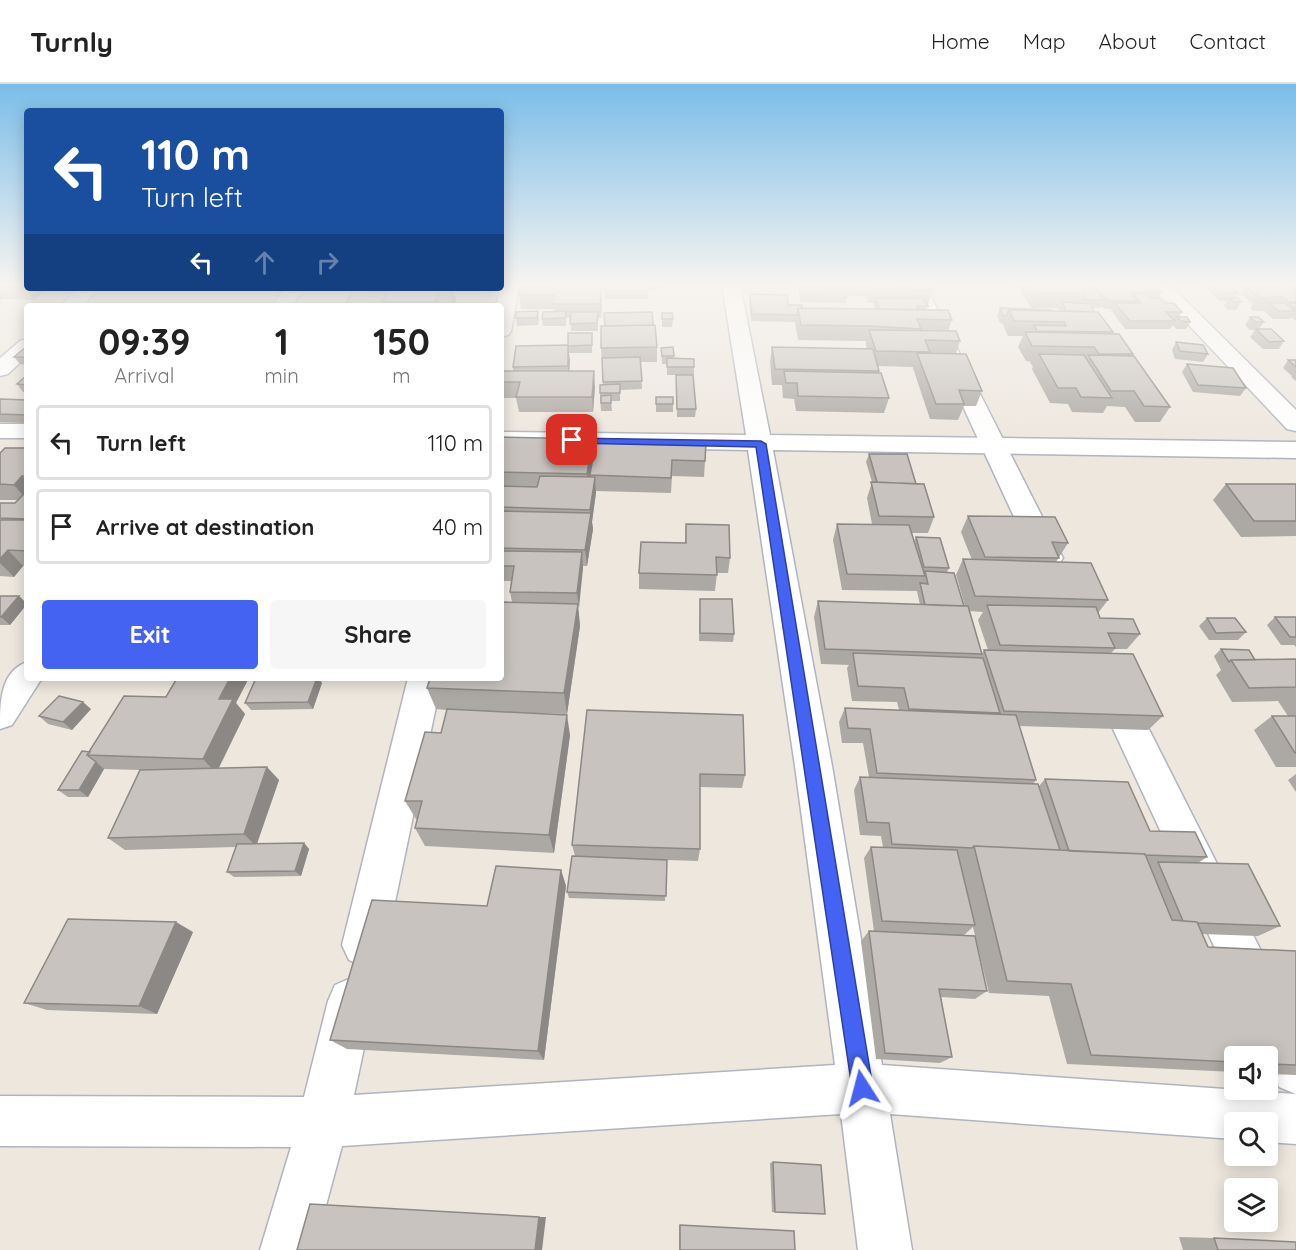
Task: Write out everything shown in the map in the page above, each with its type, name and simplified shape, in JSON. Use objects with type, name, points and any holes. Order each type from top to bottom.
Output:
[{"type":"street","points":[[741,339],[761,444],[862,1088],[885,1250]]},
{"type":"street","points":[[942,339],[1062,586]]},
{"type":"street","points":[[1213,339],[1296,424]]},
{"type":"street","points":[[0,369],[24,348]]},
{"type":"street","points":[[0,431],[24,431]]},
{"type":"street","points":[[504,439],[1296,450]]},
{"type":"street","points":[[1098,661],[1296,1070]]},
{"type":"street","points":[[0,715],[24,679]]},
{"type":"street","points":[[286,1250],[323,1122],[424,681]]},
{"type":"street","points":[[0,1121],[323,1122],[862,1088],[1296,1119]]},
{"type":"building","points":[[568,339],[592,339],[592,345],[568,346]]},
{"type":"building","points":[[601,339],[656,339],[657,347],[601,348]]},
{"type":"building","points":[[872,339],[959,339],[960,341],[925,340],[930,352],[876,351]]},
{"type":"building","points":[[1029,339],[1123,339],[1133,354],[1099,354],[1094,347],[1032,346]]},
{"type":"building","points":[[1266,339],[1284,341],[1269,342]]},
{"type":"building","points":[[1176,342],[1203,345],[1208,354],[1180,351]]},
{"type":"building","points":[[568,345],[568,366],[513,367],[516,346]]},
{"type":"building","points":[[673,347],[674,356],[662,356],[661,348]]},
{"type":"building","points":[[772,347],[873,349],[879,371],[775,369]]},
{"type":"building","points":[[24,349],[24,357],[14,357]]},
{"type":"building","points":[[917,353],[966,354],[982,391],[959,390],[964,404],[936,404]]},
{"type":"building","points":[[1039,354],[1084,355],[1112,398],[1081,397],[1076,388],[1058,388]]},
{"type":"building","points":[[1088,355],[1134,356],[1170,407],[1144,406],[1134,391],[1111,391]]},
{"type":"building","points":[[640,357],[642,381],[603,382],[602,358]]},
{"type":"building","points":[[667,358],[694,359],[694,367],[667,367]]},
{"type":"building","points":[[1288,360],[1296,360],[1296,367]]},
{"type":"building","points":[[1187,364],[1233,368],[1246,388],[1198,385]]},
{"type":"building","points":[[504,371],[594,371],[592,397],[516,397],[520,382],[504,382]]},
{"type":"building","points":[[784,371],[881,373],[889,398],[798,396],[797,383],[786,383]]},
{"type":"building","points":[[676,375],[693,375],[696,409],[677,409]]},
{"type":"building","points":[[24,378],[24,385],[17,384]]},
{"type":"building","points":[[620,384],[620,393],[600,393],[600,385]]},
{"type":"building","points":[[611,395],[611,403],[601,403],[601,396]]},
{"type":"building","points":[[656,397],[673,397],[673,404],[656,404]]},
{"type":"building","points":[[0,399],[24,400],[24,415],[0,414]]},
{"type":"building","points":[[504,437],[593,439],[587,474],[504,472]]},
{"type":"building","points":[[596,439],[706,442],[705,461],[672,460],[671,478],[590,475]]},
{"type":"building","points":[[5,448],[24,448],[24,476],[14,485],[0,484],[0,453]]},
{"type":"building","points":[[869,454],[907,454],[916,484],[877,482]]},
{"type":"building","points":[[540,476],[595,477],[590,510],[504,507],[504,486],[537,487]]},
{"type":"building","points":[[871,482],[924,484],[934,517],[879,516]]},
{"type":"building","points":[[1226,484],[1296,484],[1296,521],[1254,521]]},
{"type":"building","points":[[24,494],[24,519],[0,518],[0,503],[15,503]]},
{"type":"building","points":[[504,511],[591,513],[585,550],[504,548]]},
{"type":"building","points":[[968,516],[1055,517],[1068,543],[1052,542],[1059,558],[985,557]]},
{"type":"building","points":[[24,520],[24,551],[8,550],[0,559],[0,521]]},
{"type":"building","points":[[686,524],[729,525],[730,558],[716,557],[717,575],[639,573],[641,542],[686,543]]},
{"type":"building","points":[[837,524],[909,525],[925,576],[847,574]]},
{"type":"building","points":[[916,537],[940,538],[949,568],[924,567]]},
{"type":"building","points":[[504,551],[582,552],[577,593],[510,592],[514,566],[504,566]]},
{"type":"building","points":[[963,559],[1091,563],[1108,600],[975,596]]},
{"type":"building","points":[[925,571],[954,573],[964,606],[925,605],[920,583],[928,584]]},
{"type":"building","points":[[0,596],[19,596],[1,617],[0,617]]},
{"type":"building","points":[[700,599],[732,599],[734,634],[700,633]]},
{"type":"building","points":[[818,601],[968,606],[982,654],[825,649]]},
{"type":"building","points":[[504,602],[578,604],[564,693],[427,688],[429,681],[504,681]]},
{"type":"building","points":[[987,605],[1096,607],[1100,618],[1133,619],[1140,634],[1108,633],[1115,648],[1000,645]]},
{"type":"building","points":[[1275,617],[1296,617],[1296,637],[1290,637]]},
{"type":"building","points":[[1207,618],[1235,618],[1246,632],[1216,633]]},
{"type":"building","points":[[1221,649],[1249,650],[1255,660],[1231,660],[1229,662]]},
{"type":"building","points":[[984,650],[1133,654],[1163,716],[1004,711]]},
{"type":"building","points":[[853,653],[983,658],[1000,713],[909,709],[904,688],[858,686]]},
{"type":"building","points":[[1296,659],[1296,687],[1249,688],[1231,660]]},
{"type":"building","points":[[175,681],[228,681],[219,699],[233,699],[203,759],[87,755],[124,696],[166,697]]},
{"type":"building","points":[[255,681],[316,681],[308,702],[245,703]]},
{"type":"building","points":[[59,696],[83,702],[63,722],[39,716]]},
{"type":"building","points":[[845,708],[1016,715],[1036,780],[877,773],[870,729],[848,728]]},
{"type":"building","points":[[447,709],[567,715],[549,835],[415,828],[422,801],[405,801],[425,732],[441,733]]},
{"type":"building","points":[[587,710],[743,715],[745,775],[700,774],[700,849],[572,845]]},
{"type":"building","points":[[1272,716],[1296,716],[1296,753],[1295,753]]},
{"type":"building","points":[[82,751],[90,752],[87,755],[96,762],[79,790],[58,790]]},
{"type":"building","points":[[267,767],[244,834],[108,838],[140,770]]},
{"type":"building","points":[[860,777],[1038,784],[1060,850],[892,844],[889,823],[867,822]]},
{"type":"building","points":[[1045,779],[1128,782],[1150,831],[1195,832],[1207,857],[1069,851]]},
{"type":"building","points":[[304,843],[295,871],[227,872],[237,844]]},
{"type":"building","points":[[974,846],[1145,854],[1172,920],[1197,922],[1208,947],[1296,951],[1296,1065],[1278,1064],[1278,1046],[1224,1046],[1224,1062],[1091,1055],[1071,984],[1007,981]]},
{"type":"building","points":[[871,847],[957,850],[975,925],[882,921]]},
{"type":"building","points":[[572,856],[667,860],[666,896],[567,892]]},
{"type":"building","points":[[1158,862],[1248,864],[1280,926],[1183,921]]},
{"type":"building","points":[[496,866],[561,870],[538,1051],[330,1040],[372,900],[487,906]]},
{"type":"building","points":[[68,919],[176,922],[139,1006],[24,1003]]},
{"type":"building","points":[[869,931],[975,936],[987,991],[939,989],[952,1057],[885,1053]]},
{"type":"building","points":[[773,1162],[821,1165],[825,1214],[775,1212]]},
{"type":"building","points":[[310,1204],[539,1217],[535,1250],[297,1250]]},
{"type":"building","points":[[680,1225],[794,1231],[795,1250],[680,1250]]},
{"type":"building","points":[[1214,1238],[1296,1242],[1296,1250],[1218,1250]]},
{"type":"route","points":[[572,440],[761,444],[862,1088]]}]
